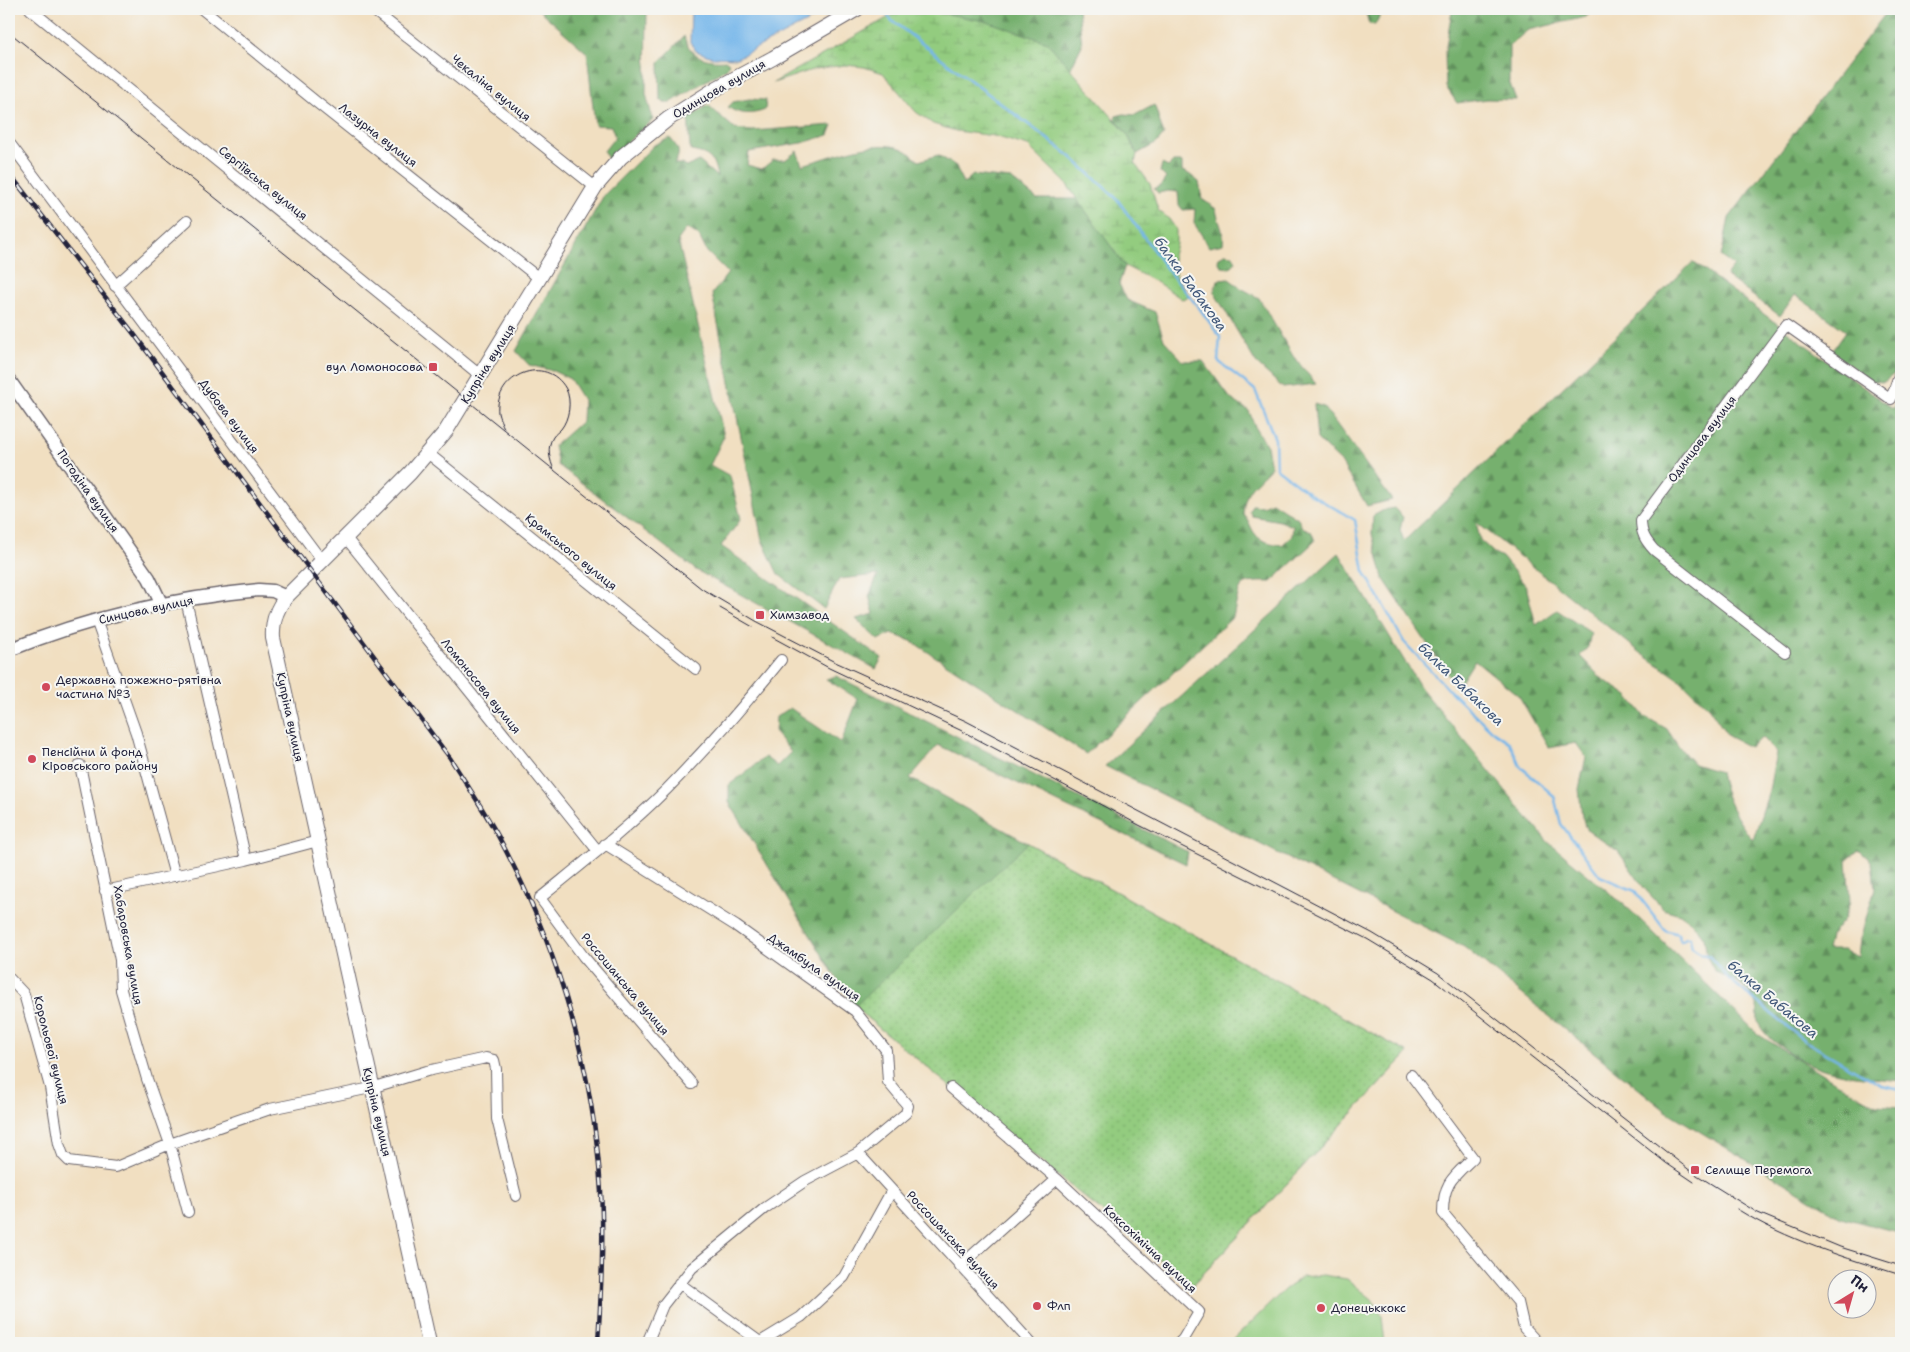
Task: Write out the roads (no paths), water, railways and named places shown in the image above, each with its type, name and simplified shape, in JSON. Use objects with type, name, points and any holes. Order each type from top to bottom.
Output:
[{"type":"main road","name":"Одинцова вулиця","points":[[595,187],[621,157],[668,118],[717,88],[857,9]]},
{"type":"main road","name":"Купріна вулиця","points":[[429,1343],[371,1088],[272,628],[275,615],[286,597],[428,454],[446,431],[540,280],[595,187]]},
{"type":"street","name":"Сергіївська вулиця","points":[[30,9],[481,376]]},
{"type":"street","name":"Лазурна вулиця","points":[[202,9],[540,280]]},
{"type":"street","name":"Чекаліна вулиця","points":[[372,9],[595,187]]},
{"type":"street","name":"Дубова вулиця","points":[[11,145],[322,561]]},
{"type":"street","points":[[115,286],[187,221]]},
{"type":"street","name":"Одинцова вулиця","points":[[1785,652],[1654,550],[1645,540],[1641,530],[1641,520],[1786,325],[1891,399],[1901,369]]},
{"type":"street","name":"Погодіна вулиця","points":[[9,380],[149,578],[162,604]]},
{"type":"street","name":"Крамського вулиця","points":[[428,454],[696,669]]},
{"type":"street","name":"Ломоносова вулиця","points":[[346,538],[602,848]]},
{"type":"street","name":"Синцова вулиця","points":[[11,645],[96,620],[162,604],[259,590],[273,591],[286,597]]},
{"type":"street","points":[[186,600],[246,860]]},
{"type":"street","points":[[96,620],[136,733],[175,876]]},
{"type":"street","points":[[602,848],[666,790],[740,711],[781,660]]},
{"type":"street","name":"Хабаровська вулиця","points":[[80,766],[120,960],[121,990],[147,1079],[170,1144],[188,1212]]},
{"type":"street","points":[[105,892],[246,860],[318,841]]},
{"type":"street","name":"Россошанська вулиця","points":[[602,848],[540,898],[583,956],[692,1084]]},
{"type":"street","name":"Джамбула вулиця","points":[[602,848],[736,926],[855,1011],[886,1050],[888,1082],[908,1106],[906,1113],[858,1153]]},
{"type":"street","name":"Корольової вулиця","points":[[9,978],[24,994],[50,1088],[59,1144],[63,1155],[69,1161],[116,1167],[170,1144]]},
{"type":"street","points":[[170,1144],[270,1109],[371,1088],[427,1071],[486,1058],[494,1060],[496,1069],[497,1119],[516,1196]]},
{"type":"street","points":[[1411,1075],[1473,1158],[1450,1180],[1443,1199],[1443,1212],[1518,1302],[1524,1328],[1538,1343]]},
{"type":"street","name":"Коксохімічна вулиця","points":[[951,1088],[1057,1179],[1199,1312],[1179,1343]]},
{"type":"street","points":[[647,1343],[663,1305],[692,1268],[765,1208],[805,1181],[858,1153]]},
{"type":"street","name":"Россошанська вулиця","points":[[858,1153],[891,1192],[926,1227],[1031,1343]]},
{"type":"street","points":[[960,1266],[1057,1179]]},
{"type":"street","points":[[679,1283],[760,1342],[801,1317],[844,1277],[891,1192]]},
{"type":"water","points":[[691,9],[832,9],[737,58],[712,57],[696,51],[690,42]]},
{"type":"waterway","name":"балка Бабакова","points":[[884,9],[891,20],[1070,156],[1117,199],[1166,268],[1200,309],[1220,337],[1218,361],[1255,390],[1275,439],[1276,468],[1310,494],[1355,520],[1364,571],[1404,642],[1453,694],[1491,730],[1510,743],[1520,766],[1554,796],[1561,824],[1600,876],[1635,891],[1665,930],[1678,934],[1681,941],[1690,938],[1692,948],[1701,954],[1709,956],[1729,979],[1805,1041],[1881,1085],[1901,1089]]},
{"type":"tram line","points":[[9,32],[702,589],[756,621],[833,661],[966,721],[1372,933],[1438,973],[1692,1172],[1758,1213],[1840,1247],[1901,1266]]},
{"type":"tram line","points":[[504,428],[498,413],[499,400],[504,388],[512,379],[523,373],[535,371],[546,372],[557,378],[568,394],[569,410],[561,429],[551,441],[549,450],[554,470]]},
{"type":"tram line","points":[[720,608],[753,627]]},
{"type":"tram line","points":[[772,637],[829,668],[960,730],[1139,825],[1367,939],[1433,979],[1666,1163],[1694,1182]]},
{"type":"tram line","points":[[1737,1209],[1796,1239],[1838,1255],[1901,1275]]},
{"type":"railway","points":[[9,173],[134,334],[450,758],[506,851],[526,891],[558,974],[572,1017],[591,1104],[602,1211],[602,1268],[598,1343]]},
{"type":"place","name":"вул Ломоносова","points":[[433,367]]},
{"type":"place","name":"Химзавод","points":[[760,615]]},
{"type":"place","name":"Державна пожежно-рятівна частина №3","points":[[46,687]]},
{"type":"place","name":"Пенсійни й фонд Кіровського району","points":[[32,759]]},
{"type":"place","name":"Селище Перемога","points":[[1695,1170]]},
{"type":"place","name":"Флп","points":[[1037,1306]]},
{"type":"place","name":"Донецьккокс","points":[[1321,1308]]}]
